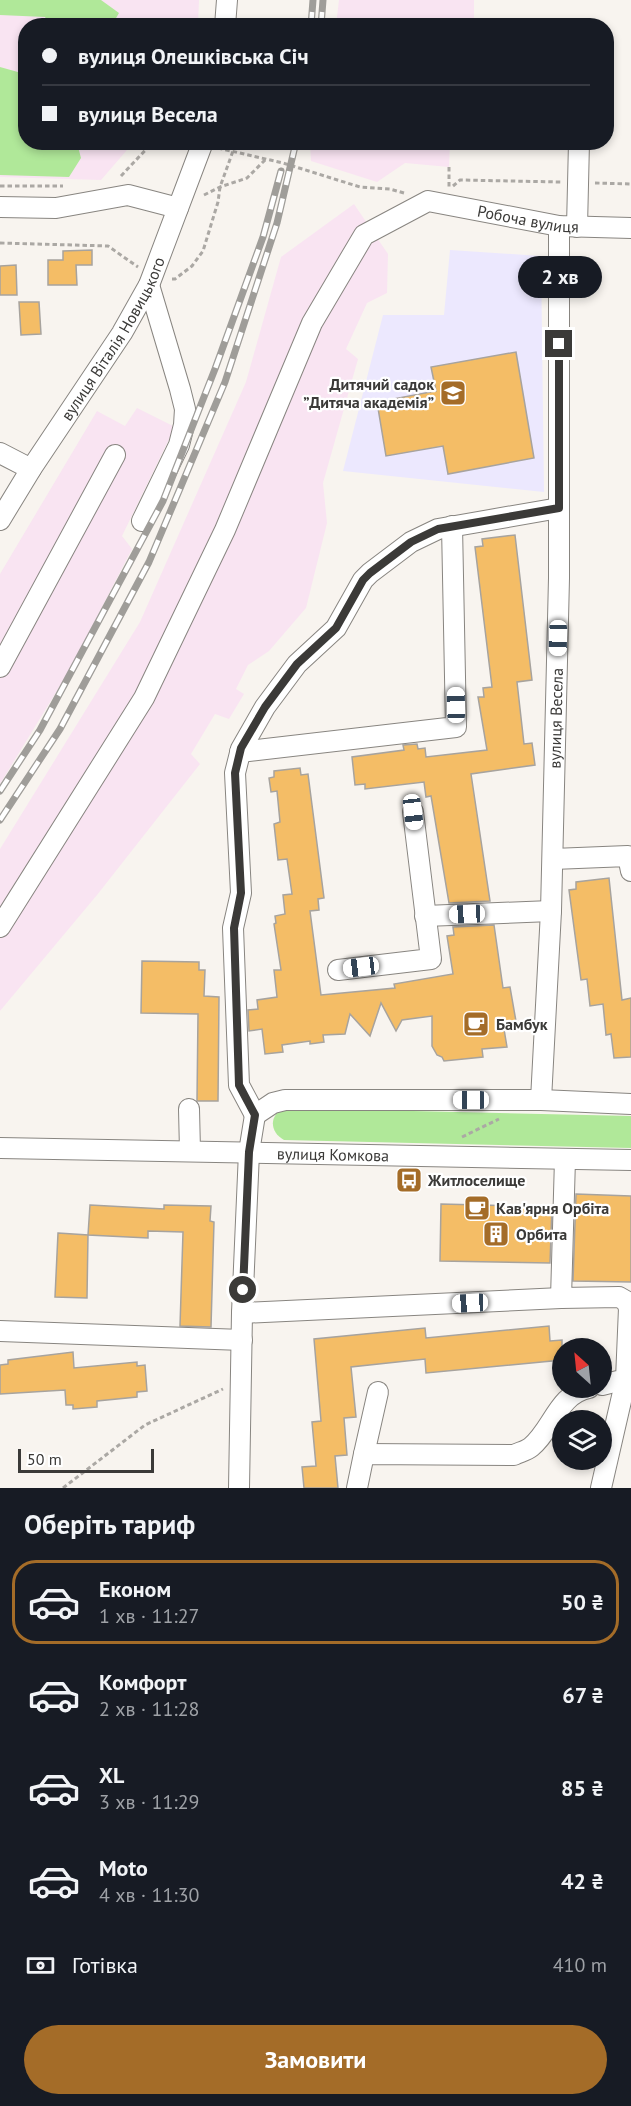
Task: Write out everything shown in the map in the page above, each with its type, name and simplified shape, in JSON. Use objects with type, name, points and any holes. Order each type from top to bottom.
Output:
[{"type":"street","points":[[226,18],[227,0]]},
{"type":"street","name":"вулиця Віталія Новицького","points":[[0,520],[31,469],[122,333],[151,281],[200,150]]},
{"type":"street","name":"вулиця Весела","points":[[541,1100],[553,859],[559,508],[568,226],[578,183],[579,150]]},
{"type":"street","points":[[0,207],[56,208],[128,195],[178,207]]},
{"type":"street","points":[[0,927],[144,698],[225,530],[312,322],[364,236],[428,201]]},
{"type":"street","name":"Робоча вулиця","points":[[428,201],[568,226],[631,228]]},
{"type":"street","points":[[142,521],[178,445],[185,417],[180,389],[151,281]]},
{"type":"street","points":[[0,453],[31,469]]},
{"type":"street","points":[[0,667],[115,455]]},
{"type":"street","points":[[239,1488],[242,1313],[249,1152],[255,1115],[239,1085],[234,928],[241,893],[235,773],[240,752],[265,707],[297,664],[336,628],[363,580],[370,573],[411,542],[438,529],[559,508]]},
{"type":"street","points":[[240,752],[456,727],[452,526]]},
{"type":"street","points":[[338,970],[431,959],[413,812]]},
{"type":"street","points":[[553,859],[628,856],[631,871]]},
{"type":"street","points":[[426,916],[551,910]]},
{"type":"street","points":[[255,1115],[273,1103],[285,1100],[541,1100],[631,1104]]},
{"type":"street","points":[[189,1108],[190,1151]]},
{"type":"street","name":"вулиця Комкова","points":[[0,1148],[631,1160]]},
{"type":"street","points":[[561,1299],[565,1159]]},
{"type":"street","points":[[242,1313],[561,1299],[619,1298],[626,1300],[629,1308],[626,1379],[601,1488]]},
{"type":"street","points":[[0,1331],[242,1340]]},
{"type":"street","points":[[612,1382],[626,1379]]},
{"type":"street","points":[[357,1488],[378,1392]]},
{"type":"street","points":[[364,1454],[514,1455],[529,1449],[541,1438],[568,1398]]},
{"type":"path","points":[[115,179],[122,175],[145,150]]},
{"type":"path","points":[[229,150],[360,187],[390,189],[428,201]]},
{"type":"path","points":[[0,243],[108,246],[151,281],[175,279],[192,266],[203,251],[218,202],[220,186],[233,151]]},
{"type":"path","points":[[178,207],[220,186],[247,178],[266,159]]},
{"type":"path","points":[[449,189],[460,180],[631,184]]},
{"type":"path","points":[[0,186],[67,186]]},
{"type":"path","points":[[454,1140],[508,1115]]},
{"type":"path","points":[[63,1488],[145,1425],[241,1380]]},
{"type":"shaded area","points":[[0,0],[199,0],[198,18],[18,18],[18,150],[127,150],[101,180],[0,177]]},
{"type":"shaded area","points":[[339,0],[474,0],[474,18],[337,18]]},
{"type":"shaded area","points":[[310,150],[450,150],[449,167],[405,163],[377,182],[311,161]]},
{"type":"shaded area","points":[[354,204],[388,254],[387,293],[367,303],[346,349],[358,359],[323,483],[327,523],[306,608],[269,651],[248,665],[236,689],[244,694],[229,719],[215,714],[191,754],[200,764],[97,895],[0,1011],[0,849],[140,622],[246,382],[281,257]]},
{"type":"shaded area","name":"Дитячий садок ”Дитяча академія”","points":[[450,250],[541,256],[544,492],[343,471],[383,315],[444,315]]},
{"type":"shaded area","points":[[137,408],[175,427],[122,536],[132,549],[69,671],[0,784],[0,574],[97,411],[125,426]]},
{"type":"green space","points":[[0,0],[101,0],[119,13],[116,18],[46,18],[0,15]]},
{"type":"green space","points":[[0,67],[18,72],[18,150],[79,150],[81,158],[69,177],[0,175]]},
{"type":"green space","points":[[285,1108],[631,1116],[631,1148],[284,1140],[279,1137],[273,1123],[276,1114]]},
{"type":"building","points":[[92,250],[92,265],[76,265],[77,285],[48,285],[48,260],[63,260],[63,251]]},
{"type":"building","points":[[16,265],[17,295],[0,295],[0,266]]},
{"type":"building","points":[[19,302],[39,302],[41,334],[21,335]]},
{"type":"building","points":[[516,352],[534,458],[448,474],[443,446],[386,456],[377,402],[436,391],[431,367]]},
{"type":"building","points":[[515,535],[532,680],[517,682],[524,744],[532,743],[535,765],[471,774],[490,901],[449,903],[431,796],[426,797],[424,782],[365,789],[365,784],[355,785],[352,757],[404,750],[403,745],[417,744],[418,749],[425,748],[426,757],[487,750],[478,697],[484,697],[483,688],[492,687],[475,547],[483,546],[482,539]]},
{"type":"building","points":[[300,768],[301,775],[308,774],[324,898],[318,899],[319,910],[310,911],[321,995],[395,988],[394,984],[453,974],[447,936],[454,935],[453,927],[494,925],[503,988],[510,987],[517,1027],[504,1029],[507,1047],[482,1049],[483,1057],[444,1061],[432,1046],[432,1016],[402,1020],[396,1031],[381,1003],[370,1036],[350,1014],[345,1034],[323,1035],[324,1042],[310,1044],[310,1041],[282,1045],[283,1052],[265,1054],[262,1029],[249,1031],[248,1010],[258,1009],[257,1000],[277,997],[274,970],[281,970],[274,924],[276,923],[275,916],[285,914],[283,895],[292,894],[287,859],[278,860],[274,824],[280,822],[277,791],[271,792],[269,778],[274,777],[274,771]]},
{"type":"building","points":[[609,878],[622,1000],[631,998],[631,1057],[614,1058],[611,1034],[606,1035],[603,1004],[590,1006],[587,979],[581,980],[569,890],[576,889],[576,882]]},
{"type":"building","points":[[142,961],[199,962],[199,970],[205,970],[204,996],[219,997],[218,1101],[197,1101],[198,1014],[141,1013]]},
{"type":"building","points":[[576,1194],[631,1196],[631,1282],[573,1281]]},
{"type":"building","name":"Орбита","points":[[441,1204],[552,1207],[550,1263],[440,1261]]},
{"type":"building","points":[[90,1205],[164,1209],[164,1205],[211,1206],[210,1221],[214,1222],[211,1327],[180,1326],[183,1232],[148,1231],[148,1238],[88,1235]]},
{"type":"building","points":[[58,1233],[88,1235],[87,1298],[55,1297]]},
{"type":"building","points":[[549,1326],[552,1361],[426,1373],[425,1359],[351,1367],[356,1417],[344,1418],[347,1455],[335,1456],[338,1488],[304,1488],[302,1467],[316,1466],[312,1422],[321,1421],[314,1339],[425,1328],[426,1338]]},
{"type":"building","points":[[73,1352],[74,1368],[137,1362],[137,1366],[145,1365],[147,1391],[137,1392],[137,1397],[97,1401],[97,1407],[73,1409],[73,1405],[66,1405],[65,1390],[0,1394],[0,1365],[8,1364],[8,1360]]},
{"type":"railway","points":[[312,18],[313,0]]},
{"type":"railway","points":[[322,18],[323,0]]},
{"type":"railway","points":[[0,820],[60,729],[149,562],[225,382],[277,223],[294,150]]},
{"type":"railway","points":[[0,791],[40,730],[163,501],[215,369],[263,237],[281,171]]},
{"type":"place","name":"Дитячий садок ”Дитяча академія”","points":[[453,393]]},
{"type":"place","name":"Бамбук","points":[[476,1024]]},
{"type":"place","name":"Житлоселище","points":[[409,1180]]},
{"type":"place","name":"Кав'ярня Орбіта","points":[[477,1208]]},
{"type":"place","name":"Орбита","points":[[496,1234]]},
{"type":"route","points":[[243,1290],[249,1152],[255,1115],[239,1085],[234,928],[241,893],[235,773],[241,748],[265,707],[297,664],[336,628],[344,617],[363,580],[411,542],[438,529],[559,508],[559,344]]}]
